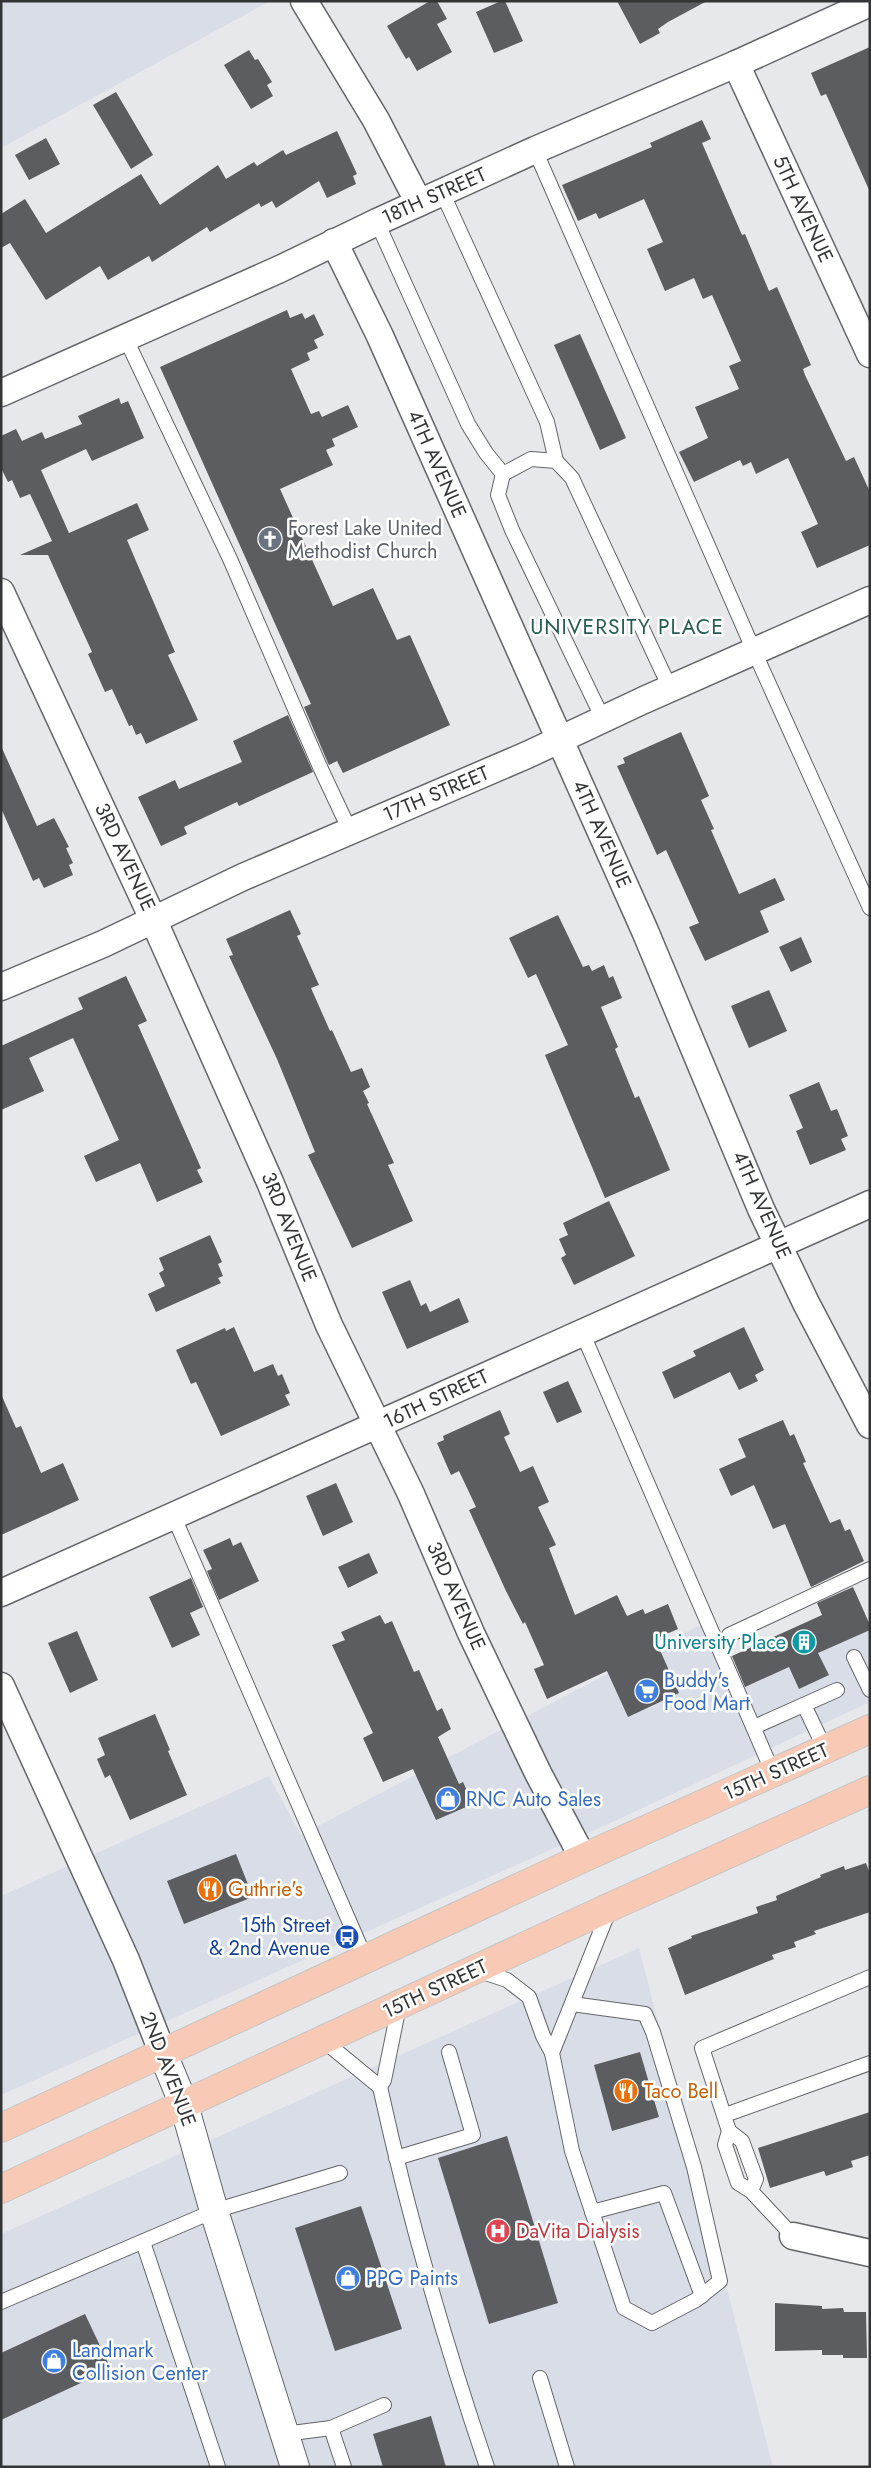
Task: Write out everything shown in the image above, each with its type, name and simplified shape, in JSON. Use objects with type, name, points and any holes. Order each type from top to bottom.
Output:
[{"type":"main road","name":"15TH STREET","points":[[1,2128],[583,1858],[870,1729]]},
{"type":"main road","name":"15TH STREET","points":[[1,2189],[610,1907],[870,1790]]},
{"type":"street","points":[[304,1],[376,120],[419,203]]},
{"type":"street","name":"18TH STREET","points":[[1,394],[280,269],[334,242],[535,150],[736,64],[870,3]]},
{"type":"street","name":"5TH AVENUE","points":[[736,64],[870,354]]},
{"type":"street","name":"4TH AVENUE","points":[[334,242],[380,336],[645,931],[761,1209],[779,1243],[806,1303],[870,1425]]},
{"type":"street","name":"3RD AVENUE","points":[[1,592],[153,919],[270,1182],[329,1325],[376,1426],[411,1494],[476,1642],[538,1773],[583,1858]]},
{"type":"street","name":"17TH STREET","points":[[1,987],[103,944],[243,877],[560,740],[670,688],[870,600]]},
{"type":"street","name":"16TH STREET","points":[[1,1593],[174,1517],[779,1243],[870,1204]]},
{"type":"street","name":"2ND AVENUE","points":[[1,1686],[126,1960],[184,2105],[214,2211],[295,2467]]},
{"type":"street","points":[[793,2236],[870,2253]]},
{"type":"lane","points":[[535,150],[754,651],[870,908]]},
{"type":"lane","points":[[442,192],[546,422],[556,461],[572,478],[670,688]]},
{"type":"lane","points":[[377,222],[468,424],[486,453],[503,474]]},
{"type":"lane","points":[[125,337],[230,560],[320,767],[350,831]]},
{"type":"lane","points":[[556,461],[531,459],[503,474],[498,495],[603,719]]},
{"type":"lane","points":[[582,1332],[773,1773]]},
{"type":"lane","points":[[174,1517],[366,1960]]},
{"type":"lane","points":[[729,1635],[870,1569]]},
{"type":"lane","points":[[854,1657],[870,1690]]},
{"type":"lane","points":[[754,1727],[837,1690]]},
{"type":"lane","points":[[804,1705],[825,1750]]},
{"type":"lane","points":[[552,2053],[610,1907]]},
{"type":"lane","points":[[475,1970],[506,1980],[529,1996],[542,2036],[552,2053],[572,2151],[624,2308],[652,2323],[702,2296],[720,2281],[694,2167],[653,2032],[645,2014],[572,2004]]},
{"type":"lane","points":[[793,2236],[751,2191],[756,2179],[742,2141],[729,2131],[702,2048],[870,1977]]},
{"type":"lane","points":[[380,2087],[384,2080],[399,2006]]},
{"type":"lane","points":[[324,2041],[380,2087],[396,2158],[460,2385],[488,2467]]},
{"type":"lane","points":[[396,2158],[473,2135],[449,2052]]},
{"type":"lane","points":[[725,2115],[870,2063]]},
{"type":"lane","points":[[1,2302],[214,2211],[340,2173]]},
{"type":"lane","points":[[592,2212],[664,2194],[702,2296]]},
{"type":"lane","points":[[143,2242],[218,2467]]},
{"type":"lane","points":[[540,2378],[567,2467]]},
{"type":"lane","points":[[284,2434],[331,2428],[384,2405]]},
{"type":"lane","points":[[331,2428],[344,2467]]},
{"type":"shaded area","points":[[1,1],[270,1],[1,148]]},
{"type":"shaded area","points":[[708,1621],[735,1685],[870,1628],[870,1702],[606,1825],[1,2095],[1,1896],[269,1776],[301,1835]]},
{"type":"shaded area","points":[[639,1948],[773,2467],[1,2467],[1,2234]]},
{"type":"building","points":[[430,1],[437,1],[447,19],[437,24],[452,52],[417,71],[409,57],[406,59],[387,26]]},
{"type":"building","points":[[505,1],[523,41],[494,53],[476,12]]},
{"type":"building","points":[[617,1],[707,1],[668,22],[658,29],[660,33],[640,44]]},
{"type":"building","points":[[870,47],[870,192],[826,94],[821,96],[811,73]]},
{"type":"building","points":[[249,50],[255,60],[258,59],[272,82],[267,85],[273,96],[251,109],[224,65]]},
{"type":"building","points":[[116,92],[153,155],[131,169],[93,105]]},
{"type":"building","points":[[702,120],[711,139],[702,143],[742,235],[745,234],[769,291],[777,287],[811,365],[803,369],[805,375],[846,461],[854,457],[870,492],[870,545],[817,568],[801,532],[818,524],[788,458],[756,474],[751,462],[743,466],[740,460],[694,482],[679,452],[708,438],[695,407],[739,389],[729,366],[741,361],[712,295],[703,299],[694,278],[665,291],[647,249],[663,242],[644,199],[599,219],[596,213],[578,221],[562,185],[652,147],[650,143]]},
{"type":"building","points":[[337,131],[357,174],[353,176],[356,184],[327,198],[319,181],[276,208],[272,201],[261,207],[259,203],[210,232],[207,227],[152,262],[149,256],[108,280],[100,266],[46,300],[10,243],[1,248],[1,214],[25,199],[46,233],[141,174],[160,205],[218,165],[226,179],[254,162],[257,166],[283,150],[286,155]]},
{"type":"building","points":[[46,138],[60,164],[29,180],[15,155]]},
{"type":"building","name":"Forest Lake United Methodist Church","points":[[287,310],[290,318],[302,313],[305,319],[314,314],[324,335],[314,340],[318,348],[307,353],[310,360],[291,369],[311,414],[319,411],[322,417],[348,405],[358,427],[332,439],[335,446],[326,450],[333,465],[280,489],[333,606],[373,588],[397,640],[410,635],[450,725],[343,773],[337,761],[329,765],[328,763],[304,707],[311,704],[160,367]]},
{"type":"building","points":[[580,334],[626,438],[600,450],[554,345]]},
{"type":"building","points":[[119,398],[121,404],[128,401],[144,438],[92,461],[86,449],[41,470],[69,533],[137,503],[149,530],[127,540],[175,652],[168,655],[198,720],[146,744],[141,733],[136,735],[132,725],[129,726],[112,689],[105,692],[88,654],[92,652],[48,555],[20,555],[52,541],[30,494],[20,498],[12,480],[8,482],[1,468],[1,436],[16,429],[22,441],[42,432],[45,439],[82,424],[78,416]]},
{"type":"building","points":[[288,715],[313,772],[239,806],[237,802],[184,827],[187,834],[161,846],[138,797],[175,780],[179,789],[242,762],[233,741]]},
{"type":"building","points":[[681,732],[709,796],[701,800],[714,829],[711,830],[739,894],[775,878],[785,900],[760,911],[769,932],[705,961],[689,927],[699,923],[666,850],[657,855],[617,766],[625,763],[623,758]]},
{"type":"building","points":[[1,746],[37,826],[54,818],[69,847],[66,848],[73,863],[69,865],[73,875],[44,888],[39,878],[33,881],[1,808]]},
{"type":"building","points":[[290,910],[301,934],[297,936],[319,985],[311,988],[330,1031],[332,1030],[351,1072],[362,1068],[370,1087],[363,1091],[369,1103],[367,1104],[394,1163],[388,1165],[413,1221],[352,1248],[308,1155],[315,1152],[277,1059],[229,956],[233,955],[226,939]]},
{"type":"building","points":[[558,915],[583,967],[589,965],[592,971],[604,965],[609,978],[613,976],[622,998],[601,1007],[618,1047],[615,1049],[635,1098],[639,1096],[670,1170],[605,1198],[545,1055],[568,1045],[536,974],[528,978],[509,938]]},
{"type":"building","points":[[801,937],[812,962],[791,972],[779,947]]},
{"type":"building","points":[[126,976],[147,1021],[138,1025],[201,1168],[197,1170],[203,1182],[157,1202],[140,1163],[96,1182],[84,1156],[119,1140],[73,1038],[29,1058],[44,1091],[1,1110],[1,1046],[83,1009],[78,998]]},
{"type":"building","points":[[769,990],[787,1031],[749,1048],[731,1006]]},
{"type":"building","points":[[819,1082],[831,1111],[837,1109],[848,1136],[841,1139],[846,1150],[810,1165],[796,1131],[803,1128],[789,1095]]},
{"type":"building","points":[[609,1201],[635,1256],[574,1285],[561,1258],[566,1255],[559,1239],[568,1235],[563,1223]]},
{"type":"building","points":[[210,1235],[222,1262],[218,1264],[223,1276],[218,1278],[221,1283],[156,1312],[148,1294],[165,1286],[159,1273],[164,1270],[159,1258]]},
{"type":"building","points":[[410,1280],[421,1306],[426,1303],[430,1312],[459,1298],[469,1322],[407,1349],[382,1292]]},
{"type":"building","points":[[234,1327],[254,1372],[273,1364],[278,1376],[282,1374],[290,1393],[285,1395],[290,1405],[221,1436],[196,1382],[191,1384],[176,1350],[225,1328],[226,1331]]},
{"type":"building","points":[[744,1327],[764,1370],[755,1375],[758,1381],[739,1390],[730,1372],[674,1399],[662,1372],[696,1356],[693,1351]]},
{"type":"building","points":[[568,1381],[582,1412],[557,1423],[543,1392]]},
{"type":"building","points":[[1,1394],[16,1428],[21,1426],[41,1473],[63,1463],[79,1500],[1,1535]]},
{"type":"building","points":[[500,1410],[510,1434],[504,1437],[520,1472],[533,1466],[549,1502],[538,1507],[556,1545],[549,1548],[575,1615],[617,1595],[627,1616],[643,1609],[645,1614],[668,1604],[678,1629],[655,1639],[679,1693],[628,1717],[607,1671],[547,1699],[534,1669],[544,1665],[525,1622],[523,1624],[506,1591],[469,1510],[476,1507],[459,1471],[451,1475],[437,1443],[444,1440],[443,1436]]},
{"type":"building","points":[[783,1420],[790,1436],[794,1434],[806,1462],[803,1463],[830,1523],[840,1519],[845,1531],[850,1529],[864,1561],[811,1587],[785,1524],[773,1529],[754,1485],[731,1496],[719,1469],[746,1457],[738,1439]]},
{"type":"building","points":[[336,1483],[353,1522],[323,1536],[306,1496]]},
{"type":"building","points":[[230,1538],[233,1546],[241,1542],[259,1581],[219,1600],[207,1571],[212,1569],[203,1550]]},
{"type":"building","points":[[369,1553],[378,1573],[348,1588],[338,1567]]},
{"type":"building","points":[[191,1578],[203,1607],[190,1613],[200,1635],[172,1648],[149,1597]]},
{"type":"building","name":"University Place","points":[[853,1587],[870,1625],[870,1630],[818,1653],[829,1675],[799,1689],[789,1667],[745,1687],[732,1656],[822,1615],[817,1603]]},
{"type":"building","points":[[380,1615],[385,1624],[392,1621],[414,1672],[419,1670],[437,1711],[442,1708],[451,1729],[438,1737],[459,1784],[463,1782],[473,1804],[436,1820],[413,1769],[383,1782],[363,1738],[373,1733],[332,1645],[345,1640],[341,1632]]},
{"type":"building","points":[[77,1631],[98,1680],[70,1693],[48,1643]]},
{"type":"building","points":[[155,1714],[170,1750],[168,1751],[187,1795],[130,1820],[110,1775],[105,1778],[97,1759],[105,1755],[98,1738]]},
{"type":"building","name":"Guthrie's","points":[[236,1854],[253,1897],[184,1924],[167,1881]]},
{"type":"building","points":[[866,1863],[870,1874],[870,1912],[814,1931],[816,1934],[794,1942],[796,1947],[772,1955],[774,1959],[685,1995],[668,1948],[692,1938],[691,1936],[758,1913],[756,1907],[777,1900],[776,1896],[821,1877],[820,1875],[844,1866],[845,1870]]},
{"type":"building","name":"Taco Bell","points":[[640,2052],[659,2117],[612,2131],[594,2065]]},
{"type":"building","points":[[870,2112],[870,2155],[851,2161],[853,2167],[826,2176],[824,2171],[770,2188],[758,2148]]},
{"type":"building","name":"DaVita Dialysis","points":[[507,2136],[558,2303],[489,2324],[438,2158]]},
{"type":"building","name":"PPG Paints","points":[[361,2206],[402,2329],[335,2351],[295,2228]]},
{"type":"building","points":[[775,2303],[822,2306],[822,2309],[843,2308],[844,2312],[866,2312],[867,2358],[843,2358],[843,2355],[822,2355],[822,2350],[775,2351]]},
{"type":"building","name":"Landmark Collision Center","points":[[85,2314],[111,2369],[1,2420],[1,2353]]},
{"type":"building","points":[[431,2416],[446,2467],[383,2467],[373,2434]]},
{"type":"place","name":"Forest Lake United Methodist Church","points":[[270,539]]},
{"type":"place","name":"University Place","points":[[804,1642]]},
{"type":"place","name":"Buddy's Food Mart","points":[[647,1691]]},
{"type":"place","name":"RNC Auto Sales","points":[[448,1799]]},
{"type":"place","name":"Guthrie's","points":[[210,1889]]},
{"type":"place","name":"15th Street & 2nd Avenue","points":[[347,1937]]},
{"type":"place","name":"Taco Bell","points":[[626,2091]]},
{"type":"place","name":"DaVita Dialysis","points":[[498,2231]]},
{"type":"place","name":"PPG Paints","points":[[348,2278]]},
{"type":"place","name":"Landmark Collision Center","points":[[54,2361]]},
{"type":"district","name":"UNIVERSITY PLACE","points":[[627,627]]}]
